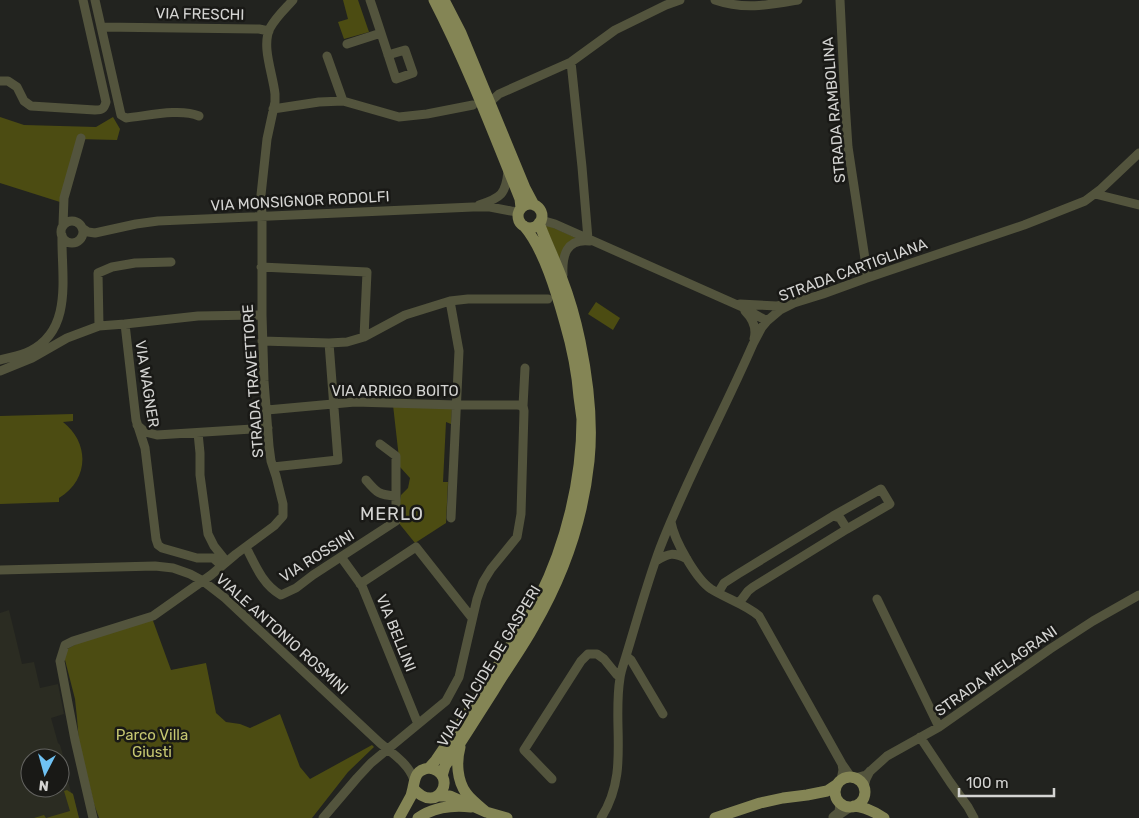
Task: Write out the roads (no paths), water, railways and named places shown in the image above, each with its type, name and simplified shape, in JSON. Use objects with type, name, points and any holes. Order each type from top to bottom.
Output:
[{"type":"main road","name":"VIALE ALCIDE DE GASPERI","points":[[399,818],[411,796],[420,771],[427,769],[436,760],[482,692],[539,597],[561,543],[575,491],[580,459],[582,418],[570,340],[558,299],[547,268],[521,216],[520,199],[508,168],[453,36],[434,0]]},
{"type":"main road","name":"VIALE ALCIDE DE GASPERI","points":[[413,818],[433,797],[443,790],[445,766],[534,626],[558,579],[580,514],[589,460],[590,416],[586,371],[580,340],[563,282],[539,215],[525,188],[461,33],[444,0]]},
{"type":"main road","points":[[527,205],[539,215],[537,225],[531,228],[521,216],[527,205]]},
{"type":"main road","points":[[461,743],[458,773],[466,793],[482,810]]},
{"type":"main road","points":[[427,769],[438,771],[458,799]]},
{"type":"main road","points":[[838,801],[835,794],[846,780]]},
{"type":"main road","points":[[715,818],[783,798],[827,791],[846,780],[861,782],[873,807],[884,817]]},
{"type":"main road","points":[[414,784],[421,796],[450,796],[482,810],[507,818]]},
{"type":"main road","points":[[853,806],[861,802],[864,789]]},
{"type":"main road","points":[[807,795],[838,801],[848,806],[860,806],[884,817]]},
{"type":"main road","points":[[418,818],[425,813],[458,806],[482,810]]},
{"type":"street","points":[[0,80],[8,81],[17,87],[24,101],[31,106],[95,110],[104,108],[106,102],[84,0]]},
{"type":"street","points":[[95,0],[121,115],[126,118],[161,114],[194,114],[199,116]]},
{"type":"street","points":[[269,31],[276,19],[293,0]]},
{"type":"street","points":[[370,0],[388,55]]},
{"type":"street","points":[[490,102],[499,94],[572,62],[615,30],[680,0]]},
{"type":"street","points":[[715,0],[726,4],[749,6],[798,0]]},
{"type":"street","name":"STRADA RAMBOLINA","points":[[840,0],[848,147],[867,278]]},
{"type":"street","name":"VIA FRESCHI","points":[[101,27],[250,28],[269,31]]},
{"type":"street","name":"STRADA TRAVETTORE","points":[[93,818],[74,740],[60,661],[65,646],[73,641],[153,616],[203,581],[274,526],[283,516],[270,454],[262,341],[261,196],[266,139],[275,94],[267,48],[269,31]]},
{"type":"street","points":[[347,44],[381,33]]},
{"type":"street","points":[[327,56],[343,101]]},
{"type":"street","points":[[572,62],[591,240]]},
{"type":"street","points":[[273,109],[319,102],[343,101],[399,117],[427,114],[473,105]]},
{"type":"street","points":[[0,360],[23,354],[35,348],[53,330],[60,315],[62,303],[61,232],[64,198],[81,138]]},
{"type":"street","name":"STRADA CARTIGLIANA","points":[[601,818],[608,814],[618,772],[620,676],[656,560],[671,521],[762,327],[780,310],[794,303],[1024,225],[1085,201],[1096,194],[1139,153]]},
{"type":"street","points":[[473,207],[498,197],[504,191],[507,183],[508,168]]},
{"type":"street","points":[[1096,194],[1139,205]]},
{"type":"street","points":[[62,235],[67,241],[78,240],[83,235],[79,225],[64,206]]},
{"type":"street","name":"VIA MONSIGNOR RODOLFI","points":[[63,225],[69,221],[79,225],[88,232],[95,233],[158,221],[473,207],[501,209],[521,216]]},
{"type":"street","points":[[539,215],[555,224],[742,307],[767,321]]},
{"type":"street","name":"VIA MONSIGNOR RODOLFI","points":[[62,254],[69,245],[101,232]]},
{"type":"street","points":[[563,282],[562,264],[566,251],[577,242],[591,240]]},
{"type":"street","points":[[99,326],[98,273],[112,267],[135,263],[171,262]]},
{"type":"street","points":[[261,267],[367,272],[364,337]]},
{"type":"street","points":[[262,341],[347,342],[364,337],[405,315],[450,301],[468,299],[548,299]]},
{"type":"street","points":[[450,301],[459,351],[451,518]]},
{"type":"street","points":[[732,303],[758,306],[777,306],[794,303]]},
{"type":"street","points":[[742,307],[751,316],[754,323],[756,333],[753,344]]},
{"type":"street","points":[[1,369],[38,355],[67,338],[99,326],[198,316],[262,315]]},
{"type":"street","name":"VIA WAGNER","points":[[125,324],[137,425],[145,448],[158,544],[162,548],[197,558],[214,558],[224,564]]},
{"type":"street","points":[[53,330],[67,338]]},
{"type":"street","points":[[273,466],[338,460],[329,343]]},
{"type":"street","points":[[323,818],[357,778],[387,749],[446,701],[456,683],[462,667],[477,598],[483,582],[517,537],[521,520],[525,368]]},
{"type":"street","name":"VIA ARRIGO BOITO","points":[[267,410],[355,402],[523,406]]},
{"type":"street","points":[[137,425],[145,432],[157,435],[268,428]]},
{"type":"street","points":[[198,433],[200,475],[208,534],[208,551],[203,558]]},
{"type":"street","name":"VIA WAGNER","points":[[145,448],[157,435]]},
{"type":"street","name":"VIA ROSSINI","points":[[246,547],[258,573],[281,595],[296,588],[341,556],[396,521],[396,456],[380,444]]},
{"type":"street","points":[[366,480],[376,492],[383,495],[396,496]]},
{"type":"street","points":[[718,593],[724,584],[833,516],[882,489],[890,504],[753,587],[739,603]]},
{"type":"street","points":[[833,516],[840,518],[847,529]]},
{"type":"street","points":[[671,521],[678,550],[709,588],[747,607],[759,616],[842,764],[846,780]]},
{"type":"street","points":[[208,534],[224,564]]},
{"type":"street","points":[[663,542],[672,552],[678,550]]},
{"type":"street","points":[[360,584],[416,547],[472,618]]},
{"type":"street","points":[[656,560],[678,550]]},
{"type":"street","name":"VIA BELLINI","points":[[341,556],[360,584],[418,724]]},
{"type":"street","name":"VIALE ANTONIO ROSMINI","points":[[0,570],[155,566],[180,570],[203,581],[225,598],[406,765],[411,771],[414,784]]},
{"type":"street","name":"STRADA MELAGRANI","points":[[846,780],[862,777],[888,756],[939,727],[1086,626],[1139,595]]},
{"type":"street","points":[[877,599],[939,727]]},
{"type":"street","points":[[552,779],[524,750],[581,661],[588,654],[597,654],[620,676]]},
{"type":"street","points":[[626,656],[631,660],[663,714]]},
{"type":"street","points":[[920,737],[974,818]]},
{"type":"street","name":"VIALE ANTONIO ROSMINI","points":[[406,765],[418,769],[427,769]]},
{"type":"street","name":"STRADA MELAGRANI","points":[[864,789],[866,779],[871,771]]},
{"type":"street","points":[[832,818],[839,812],[838,801]]},
{"type":"street","points":[[832,818],[853,806]]},
{"type":"district","name":"MERLO","points":[[392,514]]},
{"type":"park label","name":"Parco Villa Giusti","points":[[152,744]]}]
